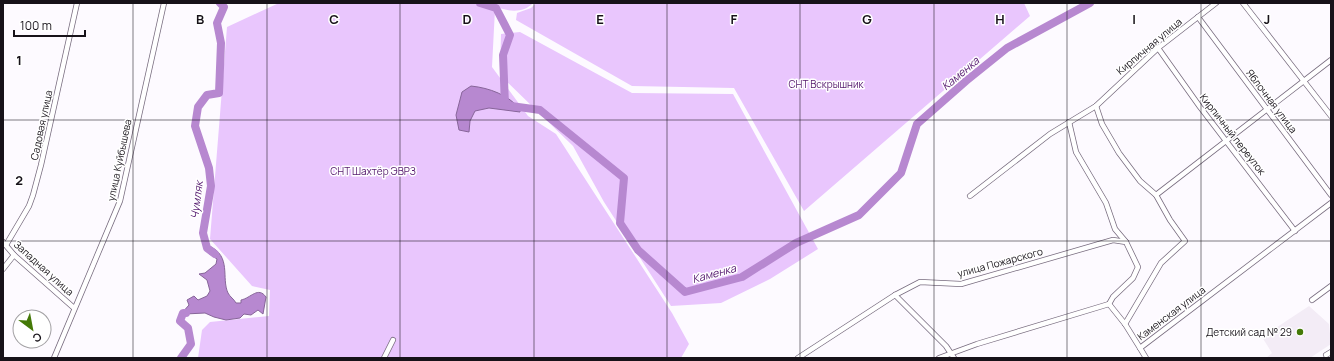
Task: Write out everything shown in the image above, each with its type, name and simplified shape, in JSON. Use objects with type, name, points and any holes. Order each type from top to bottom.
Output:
[{"type":"street","name":"Садовая улица","points":[[4,244],[29,206],[33,195],[77,3]]},
{"type":"street","name":"улица Куйбышева","points":[[54,358],[95,258],[113,223],[120,201],[164,3]]},
{"type":"street","name":"Кирпичная улица","points":[[970,196],[1050,134],[1096,106],[1158,48],[1216,3]]},
{"type":"street","points":[[1243,3],[1331,116]]},
{"type":"street","name":"Яблочная улица","points":[[1198,17],[1331,195]]},
{"type":"street","name":"Кирпичный переулок","points":[[1158,48],[1226,141],[1295,231]]},
{"type":"street","points":[[1156,195],[1331,60]]},
{"type":"street","points":[[1096,106],[1102,124],[1119,153],[1140,181],[1156,195],[1170,220],[1186,242],[1161,263],[1125,324]]},
{"type":"street","points":[[939,358],[950,353],[1109,304],[1113,297],[1133,278],[1138,267],[1126,242],[1115,229],[1106,203],[1076,152],[1069,122]]},
{"type":"street","name":"Каменская улица","points":[[1109,304],[1125,324],[1140,348],[1331,203]]},
{"type":"street","name":"улица Пожарского","points":[[798,358],[895,295],[920,282],[961,284],[1113,240],[1126,242]]},
{"type":"street","name":"Западная улица","points":[[4,244],[14,255],[74,308]]},
{"type":"street","points":[[3,269],[14,255]]},
{"type":"street","points":[[1312,300],[1331,286]]},
{"type":"street","points":[[895,295],[954,358]]},
{"type":"street","points":[[384,358],[393,340]]},
{"type":"street","points":[[1140,348],[1146,358]]},
{"type":"street","points":[[1326,355],[1331,352]]},
{"type":"shaded area","points":[[471,86],[492,90],[504,96],[520,109],[520,112],[489,108],[475,111],[470,121],[469,132],[459,130],[456,115],[462,92]]},
{"type":"shaded area","points":[[209,246],[221,255],[226,287],[230,296],[236,303],[241,303],[241,300],[254,294],[263,294],[266,297],[263,314],[258,310],[251,315],[244,314],[240,318],[226,320],[205,313],[185,314],[183,319],[180,318],[181,314],[189,305],[187,300],[194,296],[198,300],[207,296],[210,291],[207,280],[199,274],[205,273],[216,264],[217,259],[208,253],[204,247]]},
{"type":"shaded area","name":"Детский сад № 29","points":[[1309,306],[1329,324],[1331,344],[1310,358],[1266,358],[1272,353],[1262,337]]},
{"type":"green space","name":"СНТ Шахтёр ЭВРЗ","points":[[279,3],[484,3],[495,9],[492,67],[528,116],[556,134],[672,313],[689,344],[681,358],[198,358],[202,330],[210,322],[269,316],[270,290],[252,286],[210,239],[227,27]]},
{"type":"green space","points":[[487,3],[533,3],[528,7],[517,11],[505,10]]},
{"type":"green space","name":"СНТ Вскрышник","points":[[536,3],[1024,3],[1030,16],[804,211],[734,88],[632,86],[516,20],[517,13],[531,8]]},
{"type":"green space","points":[[520,32],[632,93],[733,94],[818,249],[770,279],[721,303],[671,306],[604,202],[573,146],[500,75],[501,34]]},
{"type":"waterway","name":"Чумляк","points":[[215,254],[207,248],[203,233],[211,186],[209,168],[195,126],[198,107],[207,95],[219,93],[221,43],[217,23],[224,7],[220,3]]},
{"type":"waterway","name":"Каменка","points":[[480,3],[496,8],[510,35],[503,55],[505,105],[540,110],[624,178],[620,223],[638,250],[685,292],[742,277],[796,243],[859,215],[901,173],[917,124],[966,81],[1007,48],[1090,3]]},
{"type":"waterway","name":"Чумляк","points":[[181,358],[191,344],[188,328],[180,321],[183,313],[186,313]]},
{"type":"place","name":"Детский сад № 29","points":[[1300,332]]}]
